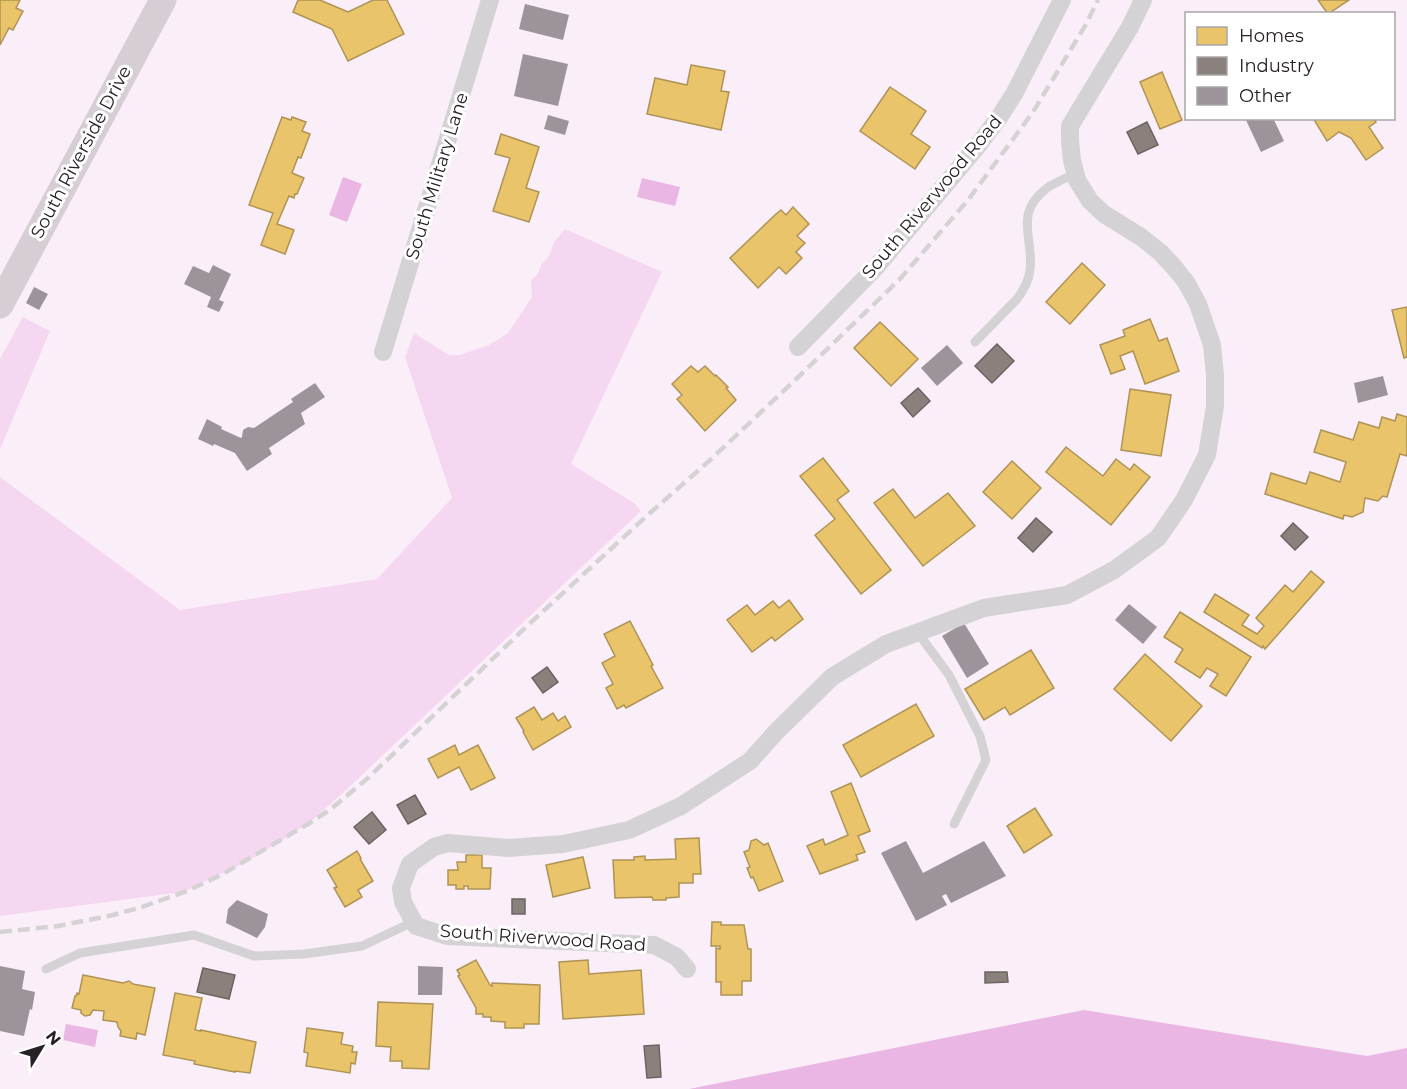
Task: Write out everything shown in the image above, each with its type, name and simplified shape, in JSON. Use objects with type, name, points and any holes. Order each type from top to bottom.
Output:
[{"type":"main road","name":"South Riverside Drive","points":[[0,305],[163,0]]},
{"type":"street","name":"South Military Lane","points":[[383,352],[490,0]]},
{"type":"street","name":"South Riverwood Road","points":[[798,347],[877,266],[982,141],[1014,94],[1062,0]]},
{"type":"street","points":[[413,921],[403,902],[401,888],[410,864],[434,847],[448,843],[509,848],[563,844],[629,830],[681,806],[750,761],[832,677],[886,644],[984,609],[1067,595],[1114,570],[1158,538],[1184,500],[1207,455],[1215,406],[1212,345],[1198,304],[1186,282],[1174,267],[1141,237],[1104,214],[1090,201],[1077,180],[1070,141],[1070,126],[1130,27],[1143,0]]},
{"type":"street","name":"South Riverwood Road","points":[[413,921],[416,926],[447,936],[654,945],[677,957],[687,969]]},
{"type":"lane","points":[[975,342],[1017,299],[1029,278],[1031,263],[1027,218],[1032,206],[1047,188],[1076,174]]},
{"type":"lane","points":[[918,633],[949,675],[980,736],[986,760],[954,824]]},
{"type":"lane","points":[[46,969],[80,953],[194,935],[254,956],[304,954],[362,946],[413,921]]},
{"type":"shaded area","points":[[343,177],[362,184],[347,222],[329,215]]},
{"type":"shaded area","points":[[642,178],[680,187],[675,206],[637,197]]},
{"type":"shaded area","points":[[565,229],[662,272],[571,464],[634,503],[641,511],[344,792],[310,822],[281,841],[248,861],[183,892],[0,916],[0,477],[180,610],[377,579],[452,498],[405,357],[414,333],[449,355],[460,355],[489,345],[508,333],[532,297],[531,280],[537,275],[555,241]]},
{"type":"shaded area","points":[[23,317],[50,331],[0,449],[0,359]]},
{"type":"shaded area","points":[[1084,1010],[1367,1056],[1407,1048],[1407,1089],[689,1089]]},
{"type":"shaded area","points":[[66,1024],[98,1030],[95,1047],[63,1040]]},
{"type":"building: Homes","points":[[0,0],[20,0],[16,8],[23,11],[13,30],[9,28],[0,45]]},
{"type":"building: Homes","points":[[298,0],[320,0],[348,12],[373,0],[387,0],[404,34],[348,61],[332,29],[293,12]]},
{"type":"building: Homes","points":[[1318,0],[1349,0],[1331,12],[1327,12]]},
{"type":"building: Homes","points":[[691,65],[725,71],[721,91],[729,92],[721,130],[647,114],[655,78],[687,85]]},
{"type":"building: Homes","points":[[1162,72],[1182,120],[1160,129],[1140,82]]},
{"type":"building: Homes","points":[[890,87],[926,111],[911,134],[930,147],[915,169],[860,131]]},
{"type":"building: Homes","points":[[282,117],[291,120],[292,117],[306,122],[302,131],[310,134],[301,158],[298,157],[292,173],[304,178],[294,198],[289,196],[277,224],[294,230],[285,254],[261,245],[273,213],[249,205]]},
{"type":"building: Homes","points":[[1314,120],[1374,120],[1376,122],[1369,127],[1383,148],[1366,160],[1351,138],[1339,132],[1327,141]]},
{"type":"building: Homes","points":[[501,134],[539,147],[526,188],[539,192],[529,222],[493,211],[510,158],[495,154]]},
{"type":"building: Homes","points":[[793,207],[809,224],[797,236],[805,243],[796,252],[802,258],[786,274],[779,267],[758,288],[730,258],[776,214],[781,210],[786,215]]},
{"type":"building: Homes","points":[[1082,263],[1105,285],[1070,324],[1046,302]]},
{"type":"building: Homes","points":[[1407,307],[1407,357],[1404,358],[1392,310]]},
{"type":"building: Homes","points":[[1150,319],[1159,341],[1167,338],[1179,371],[1145,384],[1133,351],[1120,356],[1125,369],[1111,374],[1100,345],[1125,336],[1123,330]]},
{"type":"building: Homes","points":[[880,322],[918,359],[891,386],[854,348]]},
{"type":"building: Homes","points":[[691,366],[698,372],[705,366],[728,387],[726,388],[736,400],[705,431],[677,399],[682,395],[672,384]]},
{"type":"building: Homes","points":[[1130,389],[1171,395],[1161,456],[1121,450]]},
{"type":"building: Homes","points":[[1397,414],[1407,417],[1407,456],[1400,454],[1387,497],[1383,496],[1378,501],[1365,498],[1363,512],[1352,517],[1344,515],[1343,519],[1265,494],[1271,473],[1306,484],[1310,472],[1340,482],[1346,462],[1314,452],[1321,430],[1353,440],[1359,422],[1379,428],[1382,417],[1395,421]]},
{"type":"building: Homes","points":[[1066,447],[1103,476],[1116,459],[1130,470],[1134,464],[1150,477],[1111,525],[1046,472]]},
{"type":"building: Homes","points":[[823,458],[849,491],[837,500],[891,570],[861,594],[815,535],[835,519],[800,476]]},
{"type":"building: Homes","points":[[1012,461],[1041,488],[1012,519],[983,492]]},
{"type":"building: Homes","points":[[893,489],[915,518],[948,493],[975,526],[923,566],[874,503]]},
{"type":"building: Homes","points":[[1311,571],[1324,582],[1265,649],[1204,612],[1215,594],[1249,615],[1242,625],[1257,634],[1264,626],[1256,618],[1285,585],[1293,592]]},
{"type":"building: Homes","points":[[789,600],[803,619],[775,641],[772,637],[752,652],[727,620],[747,605],[755,615],[773,601],[779,608]]},
{"type":"building: Homes","points":[[1180,612],[1251,657],[1226,696],[1210,686],[1218,674],[1207,668],[1200,678],[1175,662],[1183,649],[1164,637]]},
{"type":"building: Homes","points":[[630,621],[663,688],[626,708],[624,705],[617,709],[606,688],[613,684],[602,663],[615,656],[604,634]]},
{"type":"building: Homes","points":[[1031,650],[1054,688],[1010,715],[1005,707],[984,720],[965,689]]},
{"type":"building: Homes","points":[[1145,654],[1202,706],[1171,741],[1114,689]]},
{"type":"building: Homes","points":[[916,704],[934,736],[861,777],[843,745]]},
{"type":"building: Homes","points":[[534,707],[542,720],[553,713],[558,721],[565,716],[571,727],[533,750],[516,718]]},
{"type":"building: Homes","points":[[455,745],[459,755],[478,745],[495,778],[471,790],[459,767],[438,778],[428,759]]},
{"type":"building: Homes","points":[[851,783],[870,831],[858,836],[865,852],[856,855],[858,860],[820,874],[807,846],[823,839],[825,845],[848,835],[831,792]]},
{"type":"building: Homes","points":[[1035,808],[1052,835],[1024,853],[1007,826]]},
{"type":"building: Homes","points":[[699,838],[701,874],[693,874],[693,883],[679,883],[679,897],[666,898],[666,900],[653,900],[652,897],[615,898],[613,860],[634,860],[634,857],[645,856],[645,860],[676,859],[675,839]]},
{"type":"building: Homes","points":[[756,839],[764,845],[768,843],[783,881],[759,891],[747,868],[750,867],[744,852],[749,850],[751,841]]},
{"type":"building: Homes","points":[[357,851],[373,881],[358,890],[362,897],[345,907],[327,870]]},
{"type":"building: Homes","points":[[466,855],[482,855],[482,868],[491,868],[490,889],[468,889],[468,886],[464,886],[464,889],[456,889],[456,885],[448,885],[448,870],[458,870],[457,862],[466,862]]},
{"type":"building: Homes","points":[[583,857],[590,888],[553,897],[546,865]]},
{"type":"building: Homes","points":[[712,922],[721,922],[721,925],[744,925],[748,949],[751,949],[751,981],[742,981],[742,995],[721,995],[721,982],[716,982],[716,948],[720,949],[720,946],[711,946]]},
{"type":"building: Homes","points":[[476,960],[492,986],[492,983],[540,985],[539,1024],[524,1024],[524,1028],[505,1028],[505,1022],[491,1021],[491,1017],[476,1014],[476,1008],[457,970]]},
{"type":"building: Homes","points":[[588,960],[589,974],[641,970],[644,1014],[563,1019],[559,962]]},
{"type":"building: Homes","points":[[83,975],[123,983],[129,981],[133,984],[155,988],[145,1035],[137,1033],[136,1039],[120,1036],[121,1031],[117,1022],[103,1020],[104,1011],[93,1010],[90,1015],[85,1016],[81,1010],[72,1008],[75,996],[79,994]]},
{"type":"building: Homes","points":[[175,993],[202,998],[195,1030],[256,1042],[250,1073],[194,1064],[195,1061],[163,1055]]},
{"type":"building: Homes","points":[[378,1002],[433,1004],[429,1069],[402,1068],[402,1061],[390,1061],[391,1047],[376,1046]]},
{"type":"building: Homes","points":[[307,1028],[343,1033],[341,1044],[353,1046],[352,1052],[357,1052],[355,1064],[351,1063],[350,1073],[306,1066],[308,1053],[304,1052]]},
{"type":"building: Industry","points":[[1147,122],[1158,145],[1138,154],[1127,132]]},
{"type":"building: Industry","points":[[997,344],[1014,361],[992,383],[975,366]]},
{"type":"building: Industry","points":[[918,388],[930,401],[913,417],[901,403]]},
{"type":"building: Industry","points":[[1036,518],[1052,532],[1033,552],[1018,538]]},
{"type":"building: Industry","points":[[1293,523],[1308,537],[1295,550],[1281,536]]},
{"type":"building: Industry","points":[[547,667],[558,682],[543,693],[532,678]]},
{"type":"building: Industry","points":[[415,795],[426,814],[408,824],[397,805]]},
{"type":"building: Industry","points":[[372,812],[386,830],[369,844],[354,827]]},
{"type":"building: Industry","points":[[512,899],[525,899],[525,914],[512,914]]},
{"type":"building: Industry","points":[[203,968],[235,975],[229,999],[197,992]]},
{"type":"building: Industry","points":[[985,972],[1007,972],[1008,982],[985,983]]},
{"type":"building: Industry","points":[[659,1045],[661,1077],[647,1078],[644,1046]]},
{"type":"building: Other","points":[[525,4],[569,15],[563,40],[519,29]]},
{"type":"building: Other","points":[[523,54],[568,64],[558,106],[514,96]]},
{"type":"building: Other","points":[[548,115],[569,121],[565,135],[544,129]]},
{"type":"building: Other","points":[[1246,120],[1274,120],[1284,141],[1261,152]]},
{"type":"building: Other","points":[[213,265],[231,274],[219,300],[224,302],[219,312],[207,307],[211,297],[184,284],[193,266],[209,273]]},
{"type":"building: Other","points":[[34,287],[48,294],[39,310],[26,303]]},
{"type":"building: Other","points":[[947,345],[963,363],[937,386],[921,368]]},
{"type":"building: Other","points":[[1383,376],[1388,395],[1358,403],[1354,383]]},
{"type":"building: Other","points":[[315,383],[325,397],[301,413],[305,424],[269,448],[272,454],[247,471],[235,453],[198,439],[207,419],[222,427],[221,429],[241,438],[243,430],[248,427],[254,428],[293,402],[291,399]]},
{"type":"building: Other","points":[[1129,604],[1157,627],[1143,644],[1115,620]]},
{"type":"building: Other","points":[[964,623],[989,664],[967,678],[942,636]]},
{"type":"building: Other","points":[[906,841],[923,873],[984,841],[1006,876],[951,903],[946,894],[942,896],[947,905],[916,921],[881,853]]},
{"type":"building: Other","points":[[237,900],[268,914],[265,927],[257,938],[226,923],[228,909]]},
{"type":"building: Other","points":[[0,966],[25,971],[22,989],[35,992],[24,1036],[0,1031]]},
{"type":"building: Other","points":[[418,966],[443,967],[442,995],[418,995]]},
{"type":"railway","points":[[0,932],[58,926],[113,915],[187,891],[221,875],[308,824],[331,809],[368,778],[526,627],[708,462],[900,279],[968,200],[1033,112],[1085,26],[1098,0]]}]
